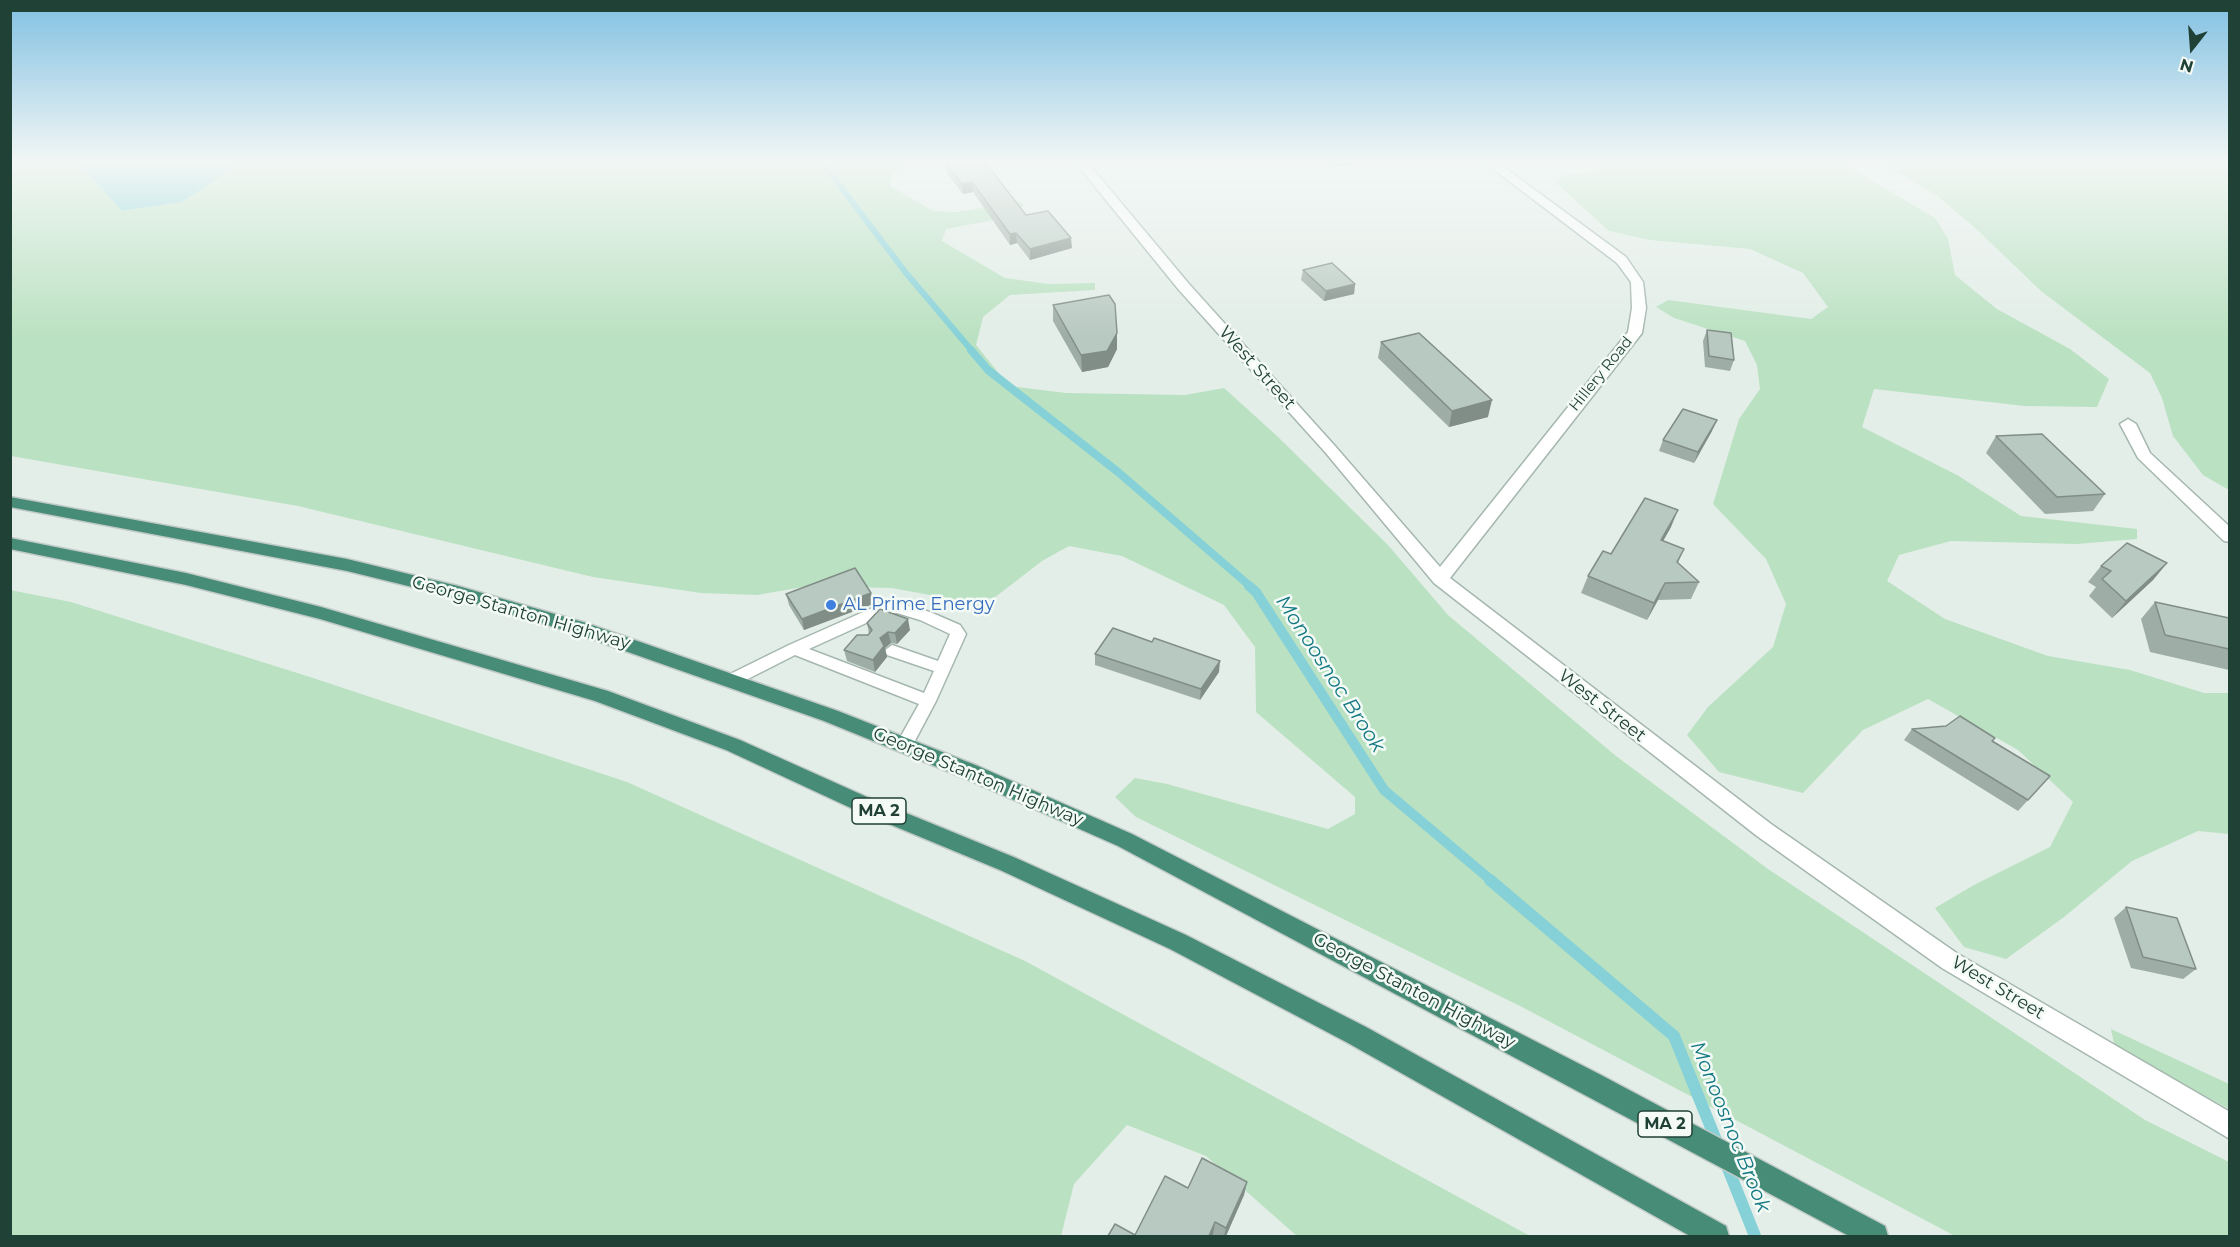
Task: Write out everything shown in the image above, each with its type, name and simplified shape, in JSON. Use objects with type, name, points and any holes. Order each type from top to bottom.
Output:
[{"type":"highway","name":"George Stanton Highway","points":[[10,502],[369,570],[458,592],[580,628],[732,680],[904,745],[1125,840],[1592,1084],[1737,1164],[1875,1236]]},
{"type":"highway","name":"MA 2","points":[[10,543],[186,579],[321,613],[601,696],[733,745],[860,803],[1008,864],[1178,942],[1357,1035],[1716,1236]]},
{"type":"street","name":"West Street","points":[[1129,220],[1184,287],[1330,449],[1440,579],[1764,830],[1950,961],[2229,1127]]},
{"type":"street","name":"Hillery Road","points":[[1440,579],[1635,333],[1639,308],[1637,282],[1622,260],[1568,220]]},
{"type":"street","points":[[2128,424],[2143,455],[2229,537]]},
{"type":"lane","points":[[732,680],[794,649],[884,609],[897,608],[925,616],[955,629],[958,634],[928,701],[904,745]]},
{"type":"lane","points":[[838,630],[856,637]]},
{"type":"lane","points":[[794,649],[928,701]]},
{"type":"lane","points":[[892,651],[943,668]]},
{"type":"green space","points":[[10,220],[993,220],[946,229],[942,241],[1005,278],[1049,284],[1095,283],[1095,290],[1010,295],[983,317],[976,345],[1009,386],[1066,393],[1185,395],[1224,388],[1276,435],[1388,545],[1448,615],[1616,756],[1768,869],[2145,1120],[2229,1162],[2229,1236],[1955,1236],[1522,1007],[1136,817],[1115,797],[1135,778],[1167,784],[1328,829],[1355,814],[1355,797],[1256,712],[1255,647],[1224,605],[1122,556],[1069,546],[1042,561],[994,598],[957,600],[892,588],[809,586],[757,595],[701,593],[593,577],[298,506],[11,456]]},
{"type":"green space","points":[[1597,220],[1936,220],[1948,239],[1955,275],[1997,309],[2070,349],[2109,379],[2097,407],[2025,406],[1874,389],[1862,427],[1957,475],[2021,516],[2137,529],[2137,539],[2077,544],[1951,541],[1899,555],[1887,581],[1945,619],[2048,656],[2130,670],[2204,693],[2229,693],[2229,834],[2198,831],[2132,861],[2064,917],[2006,959],[1964,947],[1935,908],[1974,885],[2050,847],[2073,802],[2018,750],[1928,699],[1863,730],[1803,793],[1719,772],[1687,735],[1708,707],[1773,647],[1786,604],[1766,559],[1713,504],[1739,419],[1760,389],[1757,365],[1745,341],[1674,318],[1656,307],[1668,300],[1811,319],[1828,307],[1803,273],[1750,249],[1650,240],[1609,231]]},
{"type":"green space","points":[[1966,220],[2229,220],[2229,490],[2203,475],[2173,436],[2162,398],[2150,373],[2041,291]]},
{"type":"green space","points":[[10,590],[71,602],[310,677],[627,782],[1025,961],[1530,1236],[1297,1236],[1206,1156],[1127,1125],[1074,1184],[1061,1236],[11,1236]]},
{"type":"green space","points":[[2111,1029],[2229,1084],[2229,1109],[2115,1048]]},
{"type":"building","points":[[1000,220],[1056,220],[1071,238],[1030,249],[1016,233],[1010,234]]},
{"type":"building","points":[[1332,263],[1355,284],[1326,291],[1303,270]]},
{"type":"building","points":[[1109,295],[1115,304],[1117,333],[1107,351],[1081,355],[1053,305]]},
{"type":"building","points":[[1707,330],[1731,333],[1734,360],[1709,356]]},
{"type":"building","points":[[1419,333],[1492,400],[1452,411],[1381,342]]},
{"type":"building","points":[[1683,409],[1717,420],[1698,452],[1663,440]]},
{"type":"building","points":[[2042,434],[2105,494],[2057,497],[1996,436]]},
{"type":"building","points":[[1645,498],[1678,510],[1661,540],[1684,549],[1677,562],[1699,582],[1665,583],[1654,603],[1588,576],[1603,551],[1611,554]]},
{"type":"building","points":[[2127,543],[2167,563],[2126,601],[2102,579],[2111,571],[2101,566]]},
{"type":"building","points":[[855,568],[871,593],[802,619],[786,594]]},
{"type":"building","points":[[2155,602],[2229,618],[2229,649],[2165,635]]},
{"type":"building","points":[[880,609],[908,619],[895,633],[888,632],[880,638],[884,646],[873,660],[844,650],[857,635],[868,635],[872,630],[867,623]]},
{"type":"building","points":[[1113,628],[1152,642],[1154,638],[1220,661],[1201,689],[1095,654]]},
{"type":"building","points":[[1960,716],[1995,738],[1992,741],[2050,776],[2028,800],[1912,729],[1946,726]]},
{"type":"building","points":[[2126,907],[2177,918],[2196,969],[2143,957]]},
{"type":"building","points":[[1202,1158],[1247,1182],[1226,1228],[1215,1222],[1209,1236],[1108,1236],[1115,1224],[1135,1235],[1165,1176],[1188,1188]]},
{"type":"waterway","name":"Monoosnoc Brook","points":[[866,220],[906,273],[973,352]]},
{"type":"waterway","name":"Monoosnoc Brook","points":[[971,350],[988,370],[1118,472],[1251,587]]},
{"type":"waterway","name":"Monoosnoc Brook","points":[[1249,586],[1256,592],[1384,790],[1492,881]]},
{"type":"waterway","name":"Monoosnoc Brook","points":[[1490,880],[1674,1036],[1718,1145]]},
{"type":"waterway","name":"Monoosnoc Brook","points":[[1725,1161],[1755,1236]]},
{"type":"place","name":"AL Prime Energy","points":[[831,605]]}]
